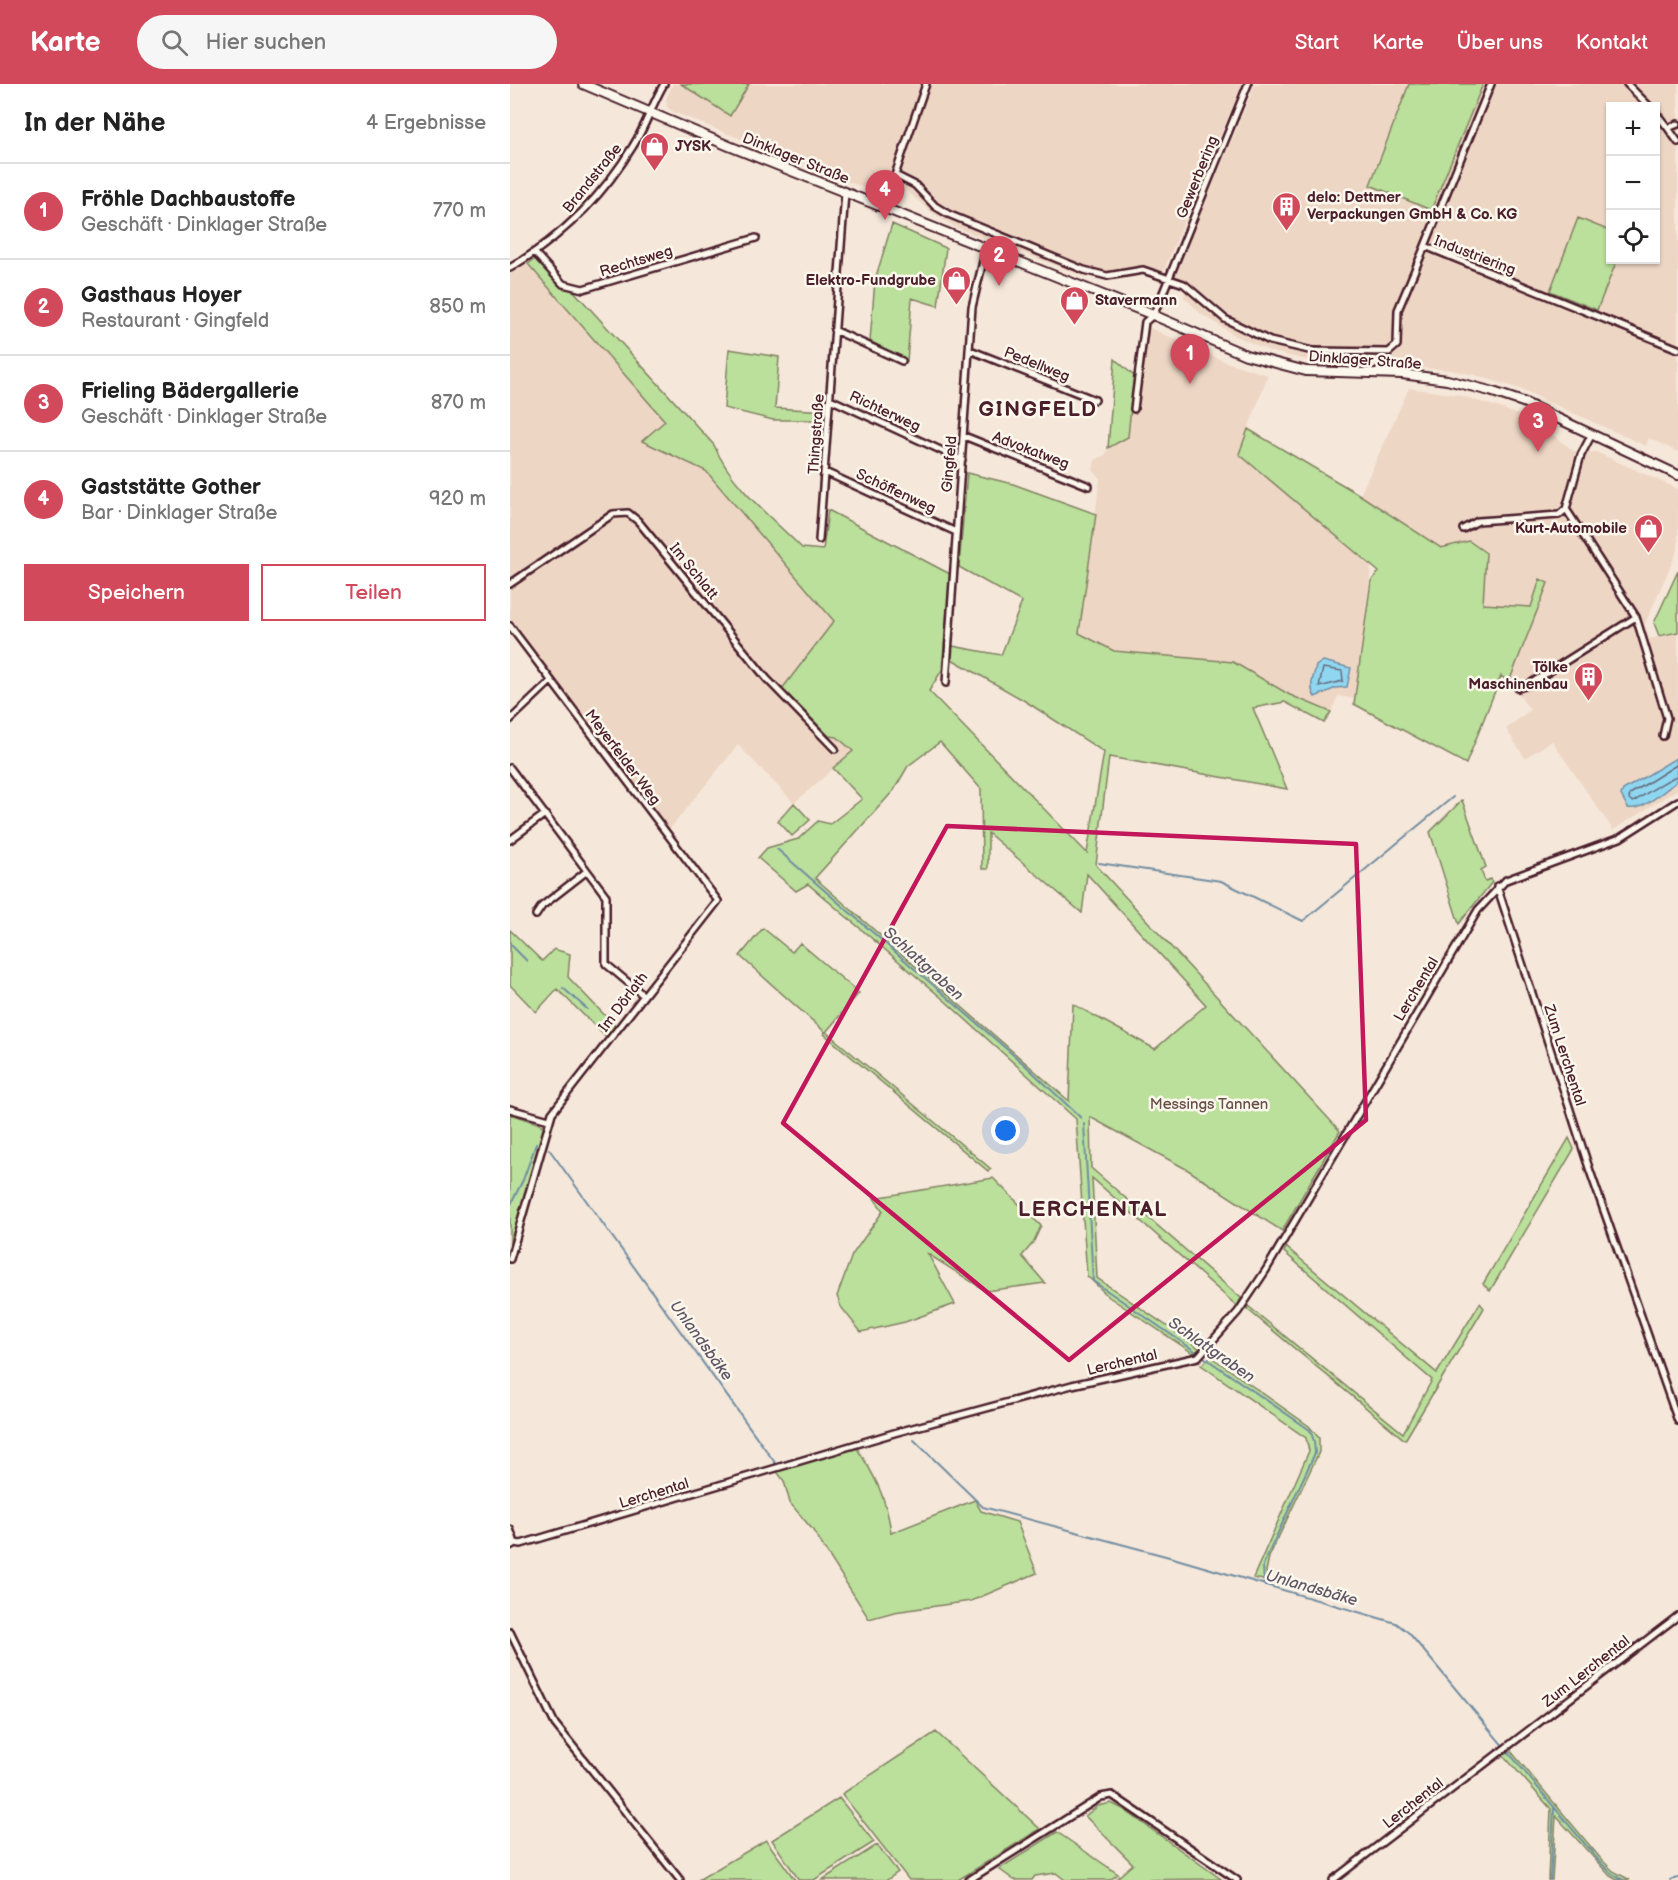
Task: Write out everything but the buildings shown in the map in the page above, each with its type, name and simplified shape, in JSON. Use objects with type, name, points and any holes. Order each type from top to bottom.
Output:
[{"type":"main road","name":"Dinklager Straße","points":[[583,84],[879,207],[1153,315],[1246,355],[1306,371],[1402,374],[1447,380],[1490,391],[1592,434],[1678,475]]},
{"type":"street","name":"Brandstraße","points":[[510,268],[534,252],[586,209],[632,148],[664,84]]},
{"type":"street","points":[[879,207],[895,175],[926,84]]},
{"type":"street","name":"Gewerbering","points":[[1134,409],[1143,327],[1153,315],[1169,278],[1248,84]]},
{"type":"street","points":[[1425,246],[1491,84]]},
{"type":"street","points":[[1627,84],[1645,102]]},
{"type":"street","points":[[1660,118],[1678,142]]},
{"type":"street","points":[[1668,128],[1678,124]]},
{"type":"street","points":[[895,175],[915,185],[935,206],[948,214],[1084,270],[1119,276],[1143,270],[1169,278]]},
{"type":"street","name":"Thingstraße","points":[[819,540],[845,193]]},
{"type":"street","name":"Rechtsweg","points":[[534,252],[563,284],[584,289],[756,238]]},
{"type":"street","name":"Industriering","points":[[1169,278],[1184,284],[1225,319],[1270,340],[1313,351],[1389,352],[1397,345],[1398,310],[1425,246],[1678,349]]},
{"type":"street","name":"Gingfeld","points":[[946,683],[974,296],[986,249]]},
{"type":"street","points":[[834,330],[902,361]]},
{"type":"street","name":"Pedellweg","points":[[970,350],[1095,399]]},
{"type":"street","name":"Richterweg","points":[[830,399],[962,460]]},
{"type":"street","points":[[1463,529],[1478,521],[1558,515],[1566,509],[1581,455],[1592,434]]},
{"type":"street","name":"Advokatweg","points":[[964,436],[1089,486]]},
{"type":"street","name":"Schöffenweg","points":[[825,472],[956,532]]},
{"type":"street","points":[[1566,509],[1636,617],[1667,718],[1663,736]]},
{"type":"street","name":"Im Schlatt","points":[[510,584],[612,514],[628,513],[638,521],[767,680],[835,749]]},
{"type":"street","points":[[1518,688],[1528,685],[1636,617]]},
{"type":"street","name":"Meyerfelder Weg","points":[[510,626],[717,901]]},
{"type":"street","points":[[510,720],[551,681]]},
{"type":"street","points":[[510,768],[607,899],[606,964],[643,995]]},
{"type":"street","points":[[1497,886],[1531,869],[1620,838],[1678,801]]},
{"type":"street","points":[[510,840],[545,814]]},
{"type":"street","points":[[536,915],[542,906],[587,871]]},
{"type":"street","name":"Lerchental","points":[[510,1529],[512,1544],[521,1544],[894,1433],[1072,1385],[1198,1357],[1256,1286],[1478,910],[1497,886]]},
{"type":"street","name":"Zum Lerchental","points":[[1497,886],[1590,1171],[1678,1421]]},
{"type":"street","name":"Im Dörlath","points":[[549,1120],[717,901]]},
{"type":"street","points":[[510,1109],[549,1120],[510,1259]]},
{"type":"street","name":"Zum Lerchental","points":[[1508,1746],[1678,1616]]},
{"type":"street","points":[[510,1632],[555,1724],[680,1880]]},
{"type":"street","name":"Lerchental","points":[[1334,1880],[1508,1746]]},
{"type":"street","points":[[969,1880],[1101,1797],[1112,1795],[1237,1880]]},
{"type":"highlighted area","points":[[947,826],[1356,844],[1366,1120],[1069,1360],[783,1123]]},
{"type":"shaded area","points":[[673,84],[681,84],[730,116],[749,84],[1242,84],[1159,282],[1145,275],[1118,280],[1083,276],[955,227],[931,212],[902,187],[862,187],[673,112],[667,107],[666,99]]},
{"type":"shaded area","points":[[1255,84],[1678,84],[1678,452],[1649,438],[1646,446],[1520,389],[1475,375],[1451,370],[1406,367],[1388,362],[1308,360],[1272,352],[1236,336],[1201,314],[1184,297],[1185,290],[1172,282]]},
{"type":"shaded area","points":[[527,263],[665,421],[642,441],[706,471],[834,621],[837,737],[853,752],[794,803],[738,745],[669,830],[510,619],[510,274]]},
{"type":"shaded area","points":[[1150,328],[1226,362],[1268,375],[1239,454],[1371,565],[1362,658],[1355,699],[1338,696],[1331,712],[1290,695],[1233,662],[1114,651],[1079,632],[1100,479],[1093,470],[1095,460],[1105,455],[1108,448],[1128,437],[1134,376],[1139,376],[1147,331]]},
{"type":"shaded area","points":[[1409,388],[1459,395],[1506,410],[1537,423],[1574,451],[1596,452],[1678,489],[1678,549],[1645,624],[1649,639],[1678,632],[1678,789],[1613,830],[1552,741],[1525,758],[1506,729],[1530,710],[1509,682],[1548,583],[1540,580],[1531,607],[1483,604],[1469,542],[1441,548],[1360,495]]},
{"type":"green space","points":[[681,84],[749,84],[730,116]]},
{"type":"green space","points":[[1409,84],[1483,84],[1431,210],[1370,185]]},
{"type":"green space","points":[[1578,218],[1606,229],[1606,264],[1615,264],[1597,310],[1550,291]]},
{"type":"green space","points":[[892,224],[946,248],[938,306],[912,298],[907,361],[870,341],[875,280]]},
{"type":"green space","name":"Messings Tannen","points":[[541,255],[714,445],[721,460],[741,487],[802,548],[823,550],[828,510],[950,574],[942,670],[929,691],[1087,853],[1104,752],[1025,701],[950,658],[952,646],[1001,655],[1022,602],[959,567],[967,473],[1013,484],[1096,514],[1079,633],[1114,651],[1233,662],[1290,695],[1331,712],[1324,723],[1285,702],[1253,708],[1287,789],[1109,757],[1096,865],[1340,1131],[1282,1231],[1188,1170],[1090,1117],[1091,1168],[1241,1298],[1237,1306],[1092,1178],[1097,1278],[1200,1349],[1193,1353],[1109,1297],[1087,1276],[1076,1119],[944,1000],[808,884],[796,891],[758,858],[767,848],[798,839],[818,821],[830,824],[862,799],[833,768],[853,751],[837,737],[829,736],[782,689],[834,621],[706,471],[642,441],[665,421],[528,264]],"holes":[[[940,742],[981,789],[982,869],[988,869],[988,833],[1082,913],[1087,874],[1206,1005],[1155,1049],[1073,1004],[1069,1101],[815,878],[894,790],[908,766]]]},
{"type":"green space","points":[[729,349],[779,357],[775,408],[826,411],[825,420],[773,420],[724,408]]},
{"type":"green space","points":[[1115,359],[1134,376],[1128,437],[1108,448]]},
{"type":"green space","points":[[1248,429],[1360,495],[1441,548],[1469,541],[1486,553],[1483,604],[1531,607],[1540,579],[1548,583],[1509,682],[1501,676],[1466,764],[1354,704],[1371,581],[1379,572],[1239,454]]},
{"type":"green space","points":[[1678,571],[1678,632],[1659,636],[1654,623]]},
{"type":"green space","points":[[1462,800],[1486,867],[1481,870],[1485,881],[1491,879],[1492,882],[1459,924],[1430,832]]},
{"type":"green space","points":[[794,803],[810,820],[792,836],[778,821]]},
{"type":"green space","points":[[763,928],[792,952],[800,943],[859,993],[826,1032],[991,1169],[988,1171],[824,1034],[825,1032],[740,956]]},
{"type":"green space","points":[[510,930],[542,961],[554,949],[570,954],[568,977],[615,1026],[606,1037],[557,989],[536,1012],[510,985]]},
{"type":"green space","points":[[510,1114],[540,1124],[545,1129],[510,1248]]},
{"type":"green space","points":[[1569,1138],[1574,1149],[1490,1291],[1483,1284]]},
{"type":"green space","points":[[993,1178],[1041,1226],[1033,1243],[1022,1256],[1045,1283],[986,1291],[928,1254],[955,1304],[905,1322],[861,1332],[841,1307],[837,1296],[852,1255],[883,1211],[874,1198]]},
{"type":"green space","points":[[1286,1247],[1437,1373],[1480,1303],[1484,1308],[1405,1440],[1247,1309],[1248,1306],[1403,1433],[1432,1380],[1284,1252]]},
{"type":"green space","points":[[1211,1357],[1309,1426],[1319,1438],[1319,1452],[1269,1557],[1266,1571],[1268,1581],[1253,1578],[1309,1451],[1306,1438],[1201,1365]]},
{"type":"green space","points":[[855,1445],[879,1487],[891,1533],[975,1500],[981,1511],[1017,1522],[1037,1573],[971,1601],[894,1612],[869,1619],[812,1529],[790,1503],[784,1481],[775,1469]]},
{"type":"green space","points":[[936,1732],[1040,1829],[958,1880],[909,1880],[842,1794]]},
{"type":"green space","points":[[1510,1750],[1601,1859],[1613,1871],[1630,1880],[1617,1880],[1610,1876],[1556,1816],[1552,1880],[1548,1880],[1551,1809],[1503,1755]]},
{"type":"green space","points":[[839,1798],[874,1842],[814,1880],[799,1880],[772,1840]]},
{"type":"green space","points":[[1111,1803],[1123,1809],[1221,1879],[1115,1880],[1133,1864],[1085,1816],[1098,1806]]},
{"type":"green space","points":[[1057,1832],[1118,1874],[1110,1880],[1065,1880],[1056,1873],[1035,1876],[1032,1880],[1014,1880],[999,1869]]},
{"type":"green space","points":[[766,1840],[795,1880],[698,1880]]},
{"type":"green space","points":[[877,1845],[898,1872],[887,1880],[822,1880]]},
{"type":"water","points":[[1323,661],[1351,668],[1347,687],[1336,688],[1315,697],[1312,689],[1313,678],[1316,666]]},
{"type":"water","points":[[1676,758],[1678,778],[1676,782],[1647,803],[1628,808],[1621,795],[1623,790]]},
{"type":"waterway","points":[[1099,863],[1221,881],[1303,921],[1453,797]]},
{"type":"waterway","name":"Schlattgraben","points":[[777,849],[1026,1066],[1081,1118]]},
{"type":"waterway","name":"Unlandsbäke","points":[[510,944],[527,961]]},
{"type":"waterway","name":"Unlandsbäke","points":[[563,988],[587,1009]]},
{"type":"waterway","name":"Schlattgraben","points":[[1084,1124],[1093,1281],[1310,1430],[1315,1453],[1263,1565],[1264,1585]]},
{"type":"waterway","points":[[510,1206],[523,1180],[536,1144]]},
{"type":"waterway","name":"Unlandsbäke","points":[[549,1149],[776,1464],[873,1436]]},
{"type":"waterway","name":"Unlandsbäke","points":[[882,1433],[904,1427]]},
{"type":"waterway","name":"Unlandsbäke","points":[[914,1440],[983,1507],[1173,1558],[1396,1623],[1409,1633],[1599,1861],[1612,1874],[1623,1880]]},
{"type":"waterway","points":[[1550,1880],[1554,1808]]},
{"type":"waterway","name":"Unlandsbäke","points":[[1670,1880],[1678,1878]]},
{"type":"place","name":"JYSK","points":[[654,172]]},
{"type":"place","name":"Gaststätte Gother","points":[[885,220]]},
{"type":"place","name":"delo: Dettmer Verpackungen GmbH & Co. KG","points":[[1286,232]]},
{"type":"place","name":"Gasthaus Hoyer","points":[[999,286]]},
{"type":"place","name":"Elektro-Fundgrube","points":[[957,306]]},
{"type":"place","name":"Stavermann","points":[[1074,326]]},
{"type":"place","name":"Fröhle Dachbaustoffe","points":[[1190,384]]},
{"type":"place","name":"Frieling Bädergallerie","points":[[1538,452]]},
{"type":"place","name":"Kurt-Automobile","points":[[1648,554]]},
{"type":"place","name":"Tölke Maschinenbau","points":[[1589,702]]},
{"type":"district","name":"GINGFELD","points":[[1038,409]]},
{"type":"district","name":"LERCHENTAL","points":[[1093,1209]]}]
